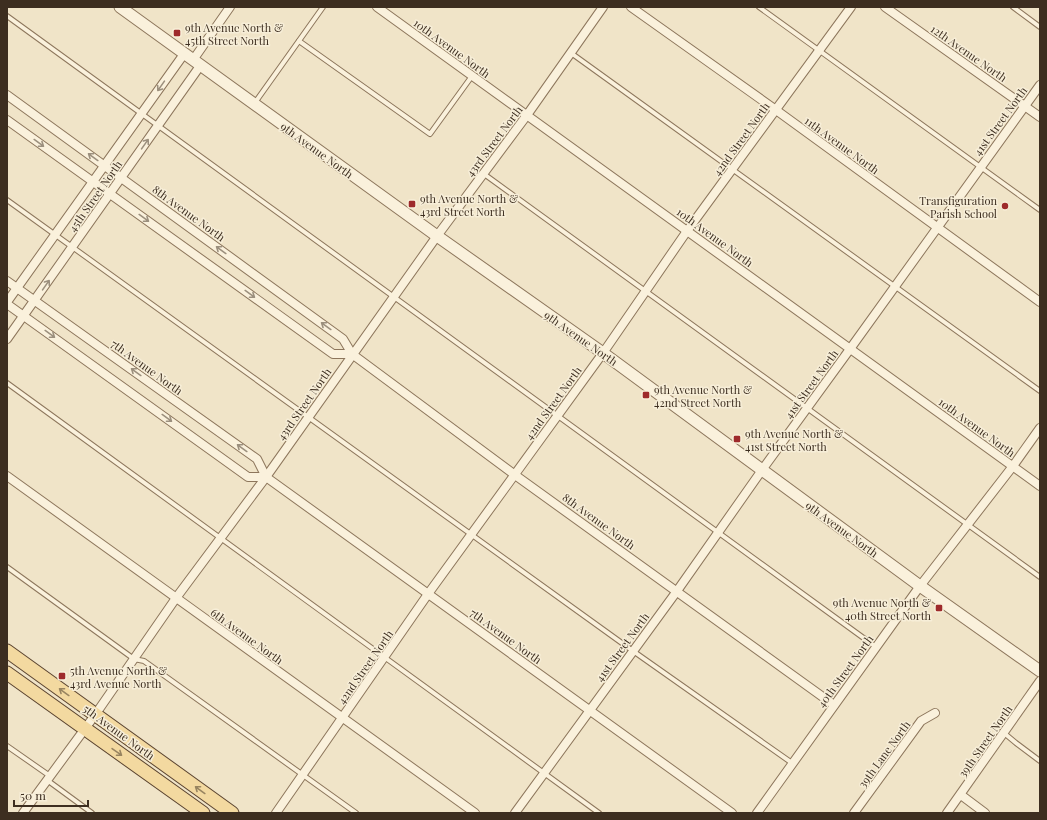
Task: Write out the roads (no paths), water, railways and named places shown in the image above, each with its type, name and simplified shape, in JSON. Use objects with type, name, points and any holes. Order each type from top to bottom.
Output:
[{"type":"main road","name":"5th Avenue North","points":[[7,651],[232,813]]},
{"type":"main road","name":"5th Avenue North","points":[[7,673],[203,813]]},
{"type":"street","name":"9th Avenue North","points":[[120,7],[437,236],[603,353],[920,586],[1040,671]]},
{"type":"street","name":"45th Street North","points":[[7,303],[142,113],[192,60],[230,7]]},
{"type":"street","name":"10th Avenue North","points":[[377,7],[1040,486]]},
{"type":"street","name":"43rd Street North","points":[[23,813],[85,729],[176,598],[266,477],[437,236],[527,115],[603,7]]},
{"type":"street","name":"11th Avenue North","points":[[631,7],[776,110],[1040,302]]},
{"type":"street","name":"42nd Street North","points":[[276,813],[428,594],[603,353],[687,231],[851,7]]},
{"type":"street","name":"12th Avenue North","points":[[885,7],[1040,117]]},
{"type":"street","name":"45th Street North","points":[[7,339],[158,126],[192,60]]},
{"type":"street","name":"41st Street North","points":[[515,813],[677,591],[807,407],[1040,85]]},
{"type":"street","name":"8th Avenue North","points":[[7,95],[342,338],[352,354],[515,475],[834,705]]},
{"type":"street","points":[[7,120],[333,354],[352,354]]},
{"type":"street","name":"7th Avenue North","points":[[7,281],[257,459],[266,477],[732,813]]},
{"type":"street","points":[[7,303],[248,477],[266,477]]},
{"type":"street","name":"40th Street North","points":[[756,813],[920,586],[1013,466],[1040,428]]},
{"type":"street","name":"6th Avenue North","points":[[7,476],[475,813]]},
{"type":"street","name":"39th Street North","points":[[947,813],[1040,681]]},
{"type":"street","name":"39th Lane North","points":[[854,813],[921,721],[935,713]]},
{"type":"street","points":[[961,795],[986,813]]},
{"type":"lane","points":[[254,104],[323,7]]},
{"type":"lane","points":[[759,7],[1040,210]]},
{"type":"lane","points":[[1013,7],[1040,27]]},
{"type":"lane","points":[[7,16],[876,647]]},
{"type":"lane","points":[[299,41],[430,134],[472,76]]},
{"type":"lane","points":[[570,53],[1040,391]]},
{"type":"lane","points":[[484,173],[1040,577]]},
{"type":"lane","points":[[7,200],[633,651],[792,763]]},
{"type":"lane","points":[[7,384],[599,813]]},
{"type":"lane","points":[[7,567],[134,659],[144,661],[356,813]]},
{"type":"lane","points":[[1004,733],[1040,761]]},
{"type":"lane","points":[[7,746],[92,813]]},
{"type":"place","name":"9th Avenue North & 45th Street North","points":[[177,33]]},
{"type":"place","name":"9th Avenue North & 43rd Street North","points":[[412,204]]},
{"type":"place","name":"Transfiguration Parish School","points":[[1005,206]]},
{"type":"place","name":"9th Avenue North & 42nd Street North","points":[[646,395]]},
{"type":"place","name":"9th Avenue North & 41st Street North","points":[[737,439]]},
{"type":"place","name":"9th Avenue North & 40th Street North","points":[[939,608]]},
{"type":"place","name":"5th Avenue North & 43rd Avenue North","points":[[62,676]]}]
